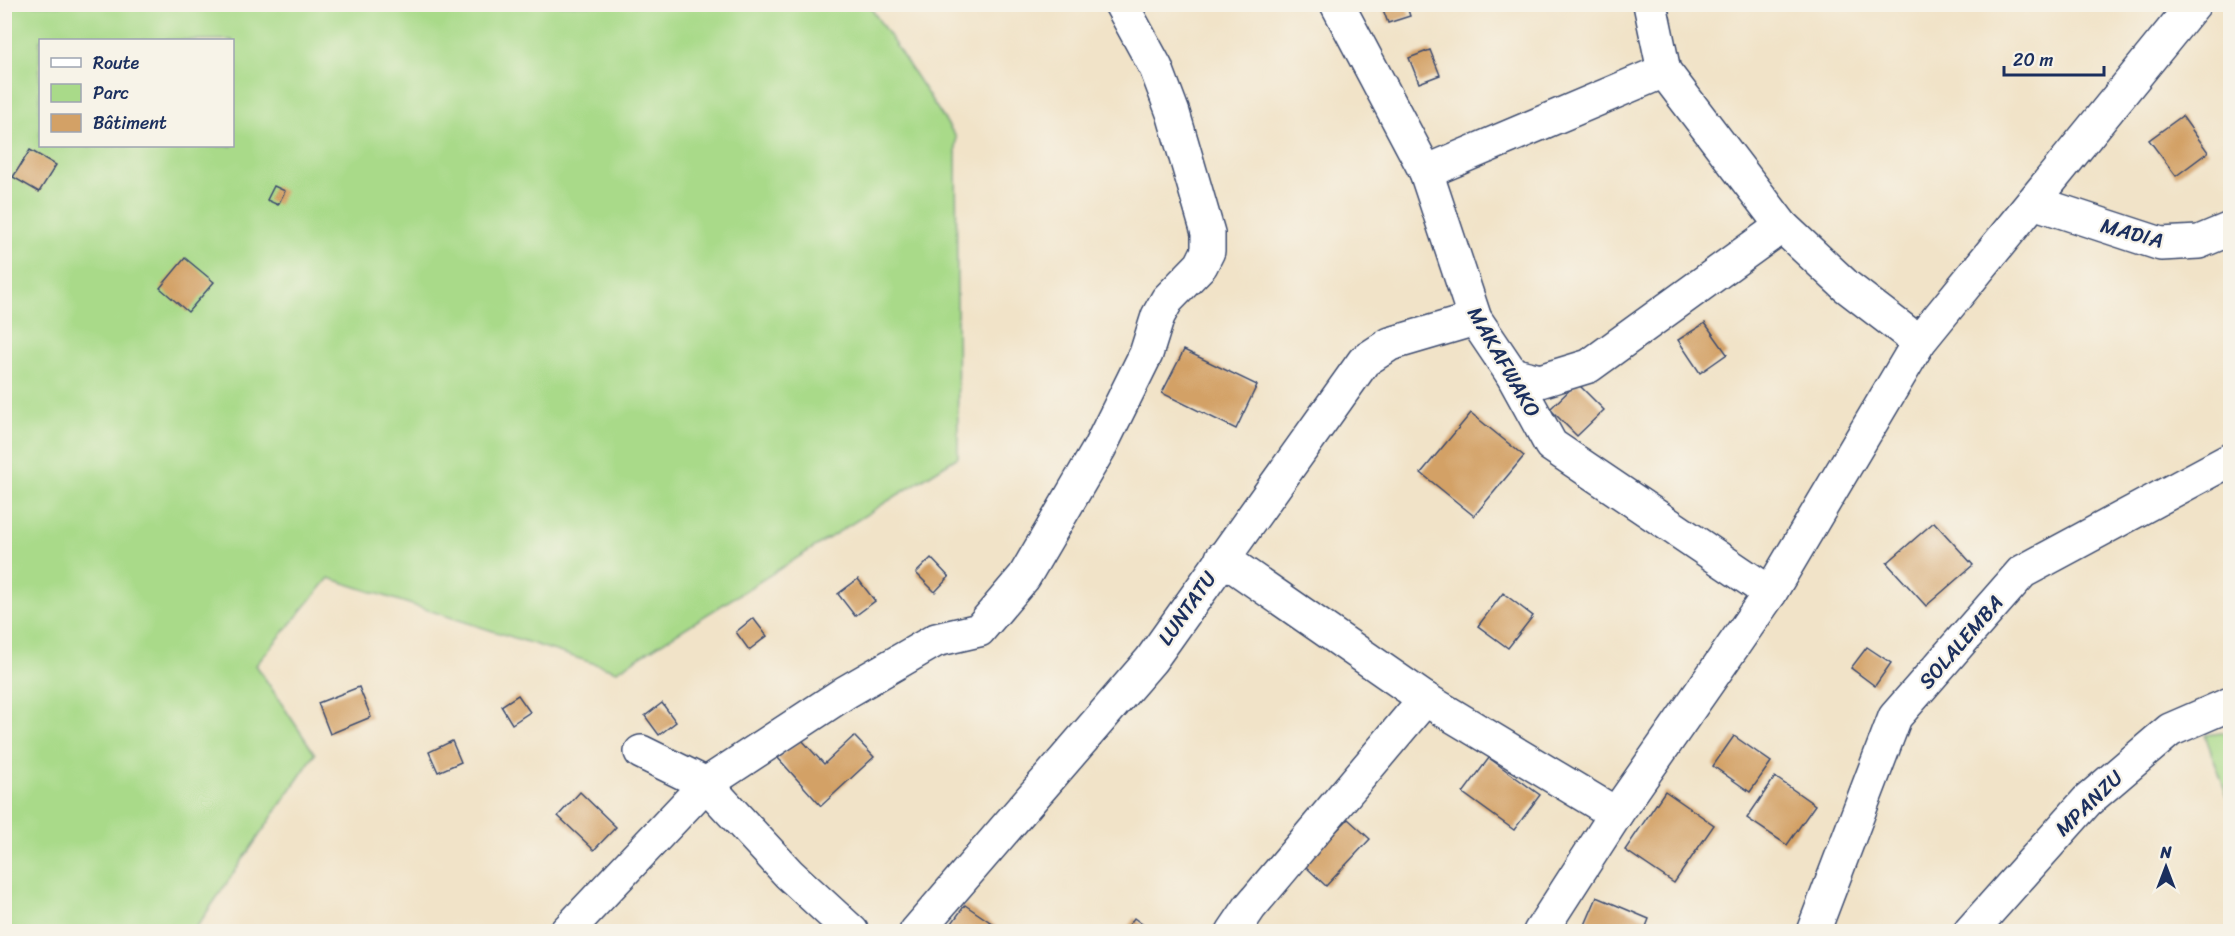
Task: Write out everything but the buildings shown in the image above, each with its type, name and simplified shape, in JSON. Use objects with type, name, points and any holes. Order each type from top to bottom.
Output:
[{"type":"street","points":[[566,932],[706,784],[846,692],[936,640],[979,630],[1024,577],[1099,449],[1146,354],[1158,316],[1167,300],[1201,265],[1208,251],[1208,233],[1173,113],[1156,68],[1121,4]]},
{"type":"street","name":"MAKAFWAKO","points":[[1337,4],[1426,172],[1475,319],[1512,374],[1551,446],[1770,593]]},
{"type":"street","points":[[1650,4],[1664,71],[1782,226],[1846,286],[1919,342]]},
{"type":"street","points":[[1540,932],[1616,814],[1770,593],[1919,342],[2194,4]]},
{"type":"street","points":[[1426,172],[1664,71]]},
{"type":"street","name":"MADIA","points":[[2033,202],[2161,244],[2199,243],[2230,229]]},
{"type":"street","points":[[1512,374],[1540,381],[1589,366],[1782,226]]},
{"type":"street","name":"LUNTATU","points":[[916,932],[1151,660],[1222,558],[1365,362],[1390,344],[1475,319]]},
{"type":"street","name":"SOLALEMBA","points":[[1813,932],[1895,717],[2022,572],[2230,460]]},
{"type":"street","points":[[1222,558],[1425,699],[1616,814]]},
{"type":"street","points":[[1233,932],[1250,907],[1425,699]]},
{"type":"street","name":"MPANZU","points":[[1970,932],[2087,801],[2170,730],[2230,704]]},
{"type":"street","points":[[641,752],[706,784],[789,874],[852,932]]},
{"type":"green space","points":[[5,5],[869,5],[956,137],[958,457],[617,671],[329,578],[256,665],[315,754],[194,931],[5,932]]},
{"type":"green space","points":[[2230,732],[2230,804],[2205,735]]}]
